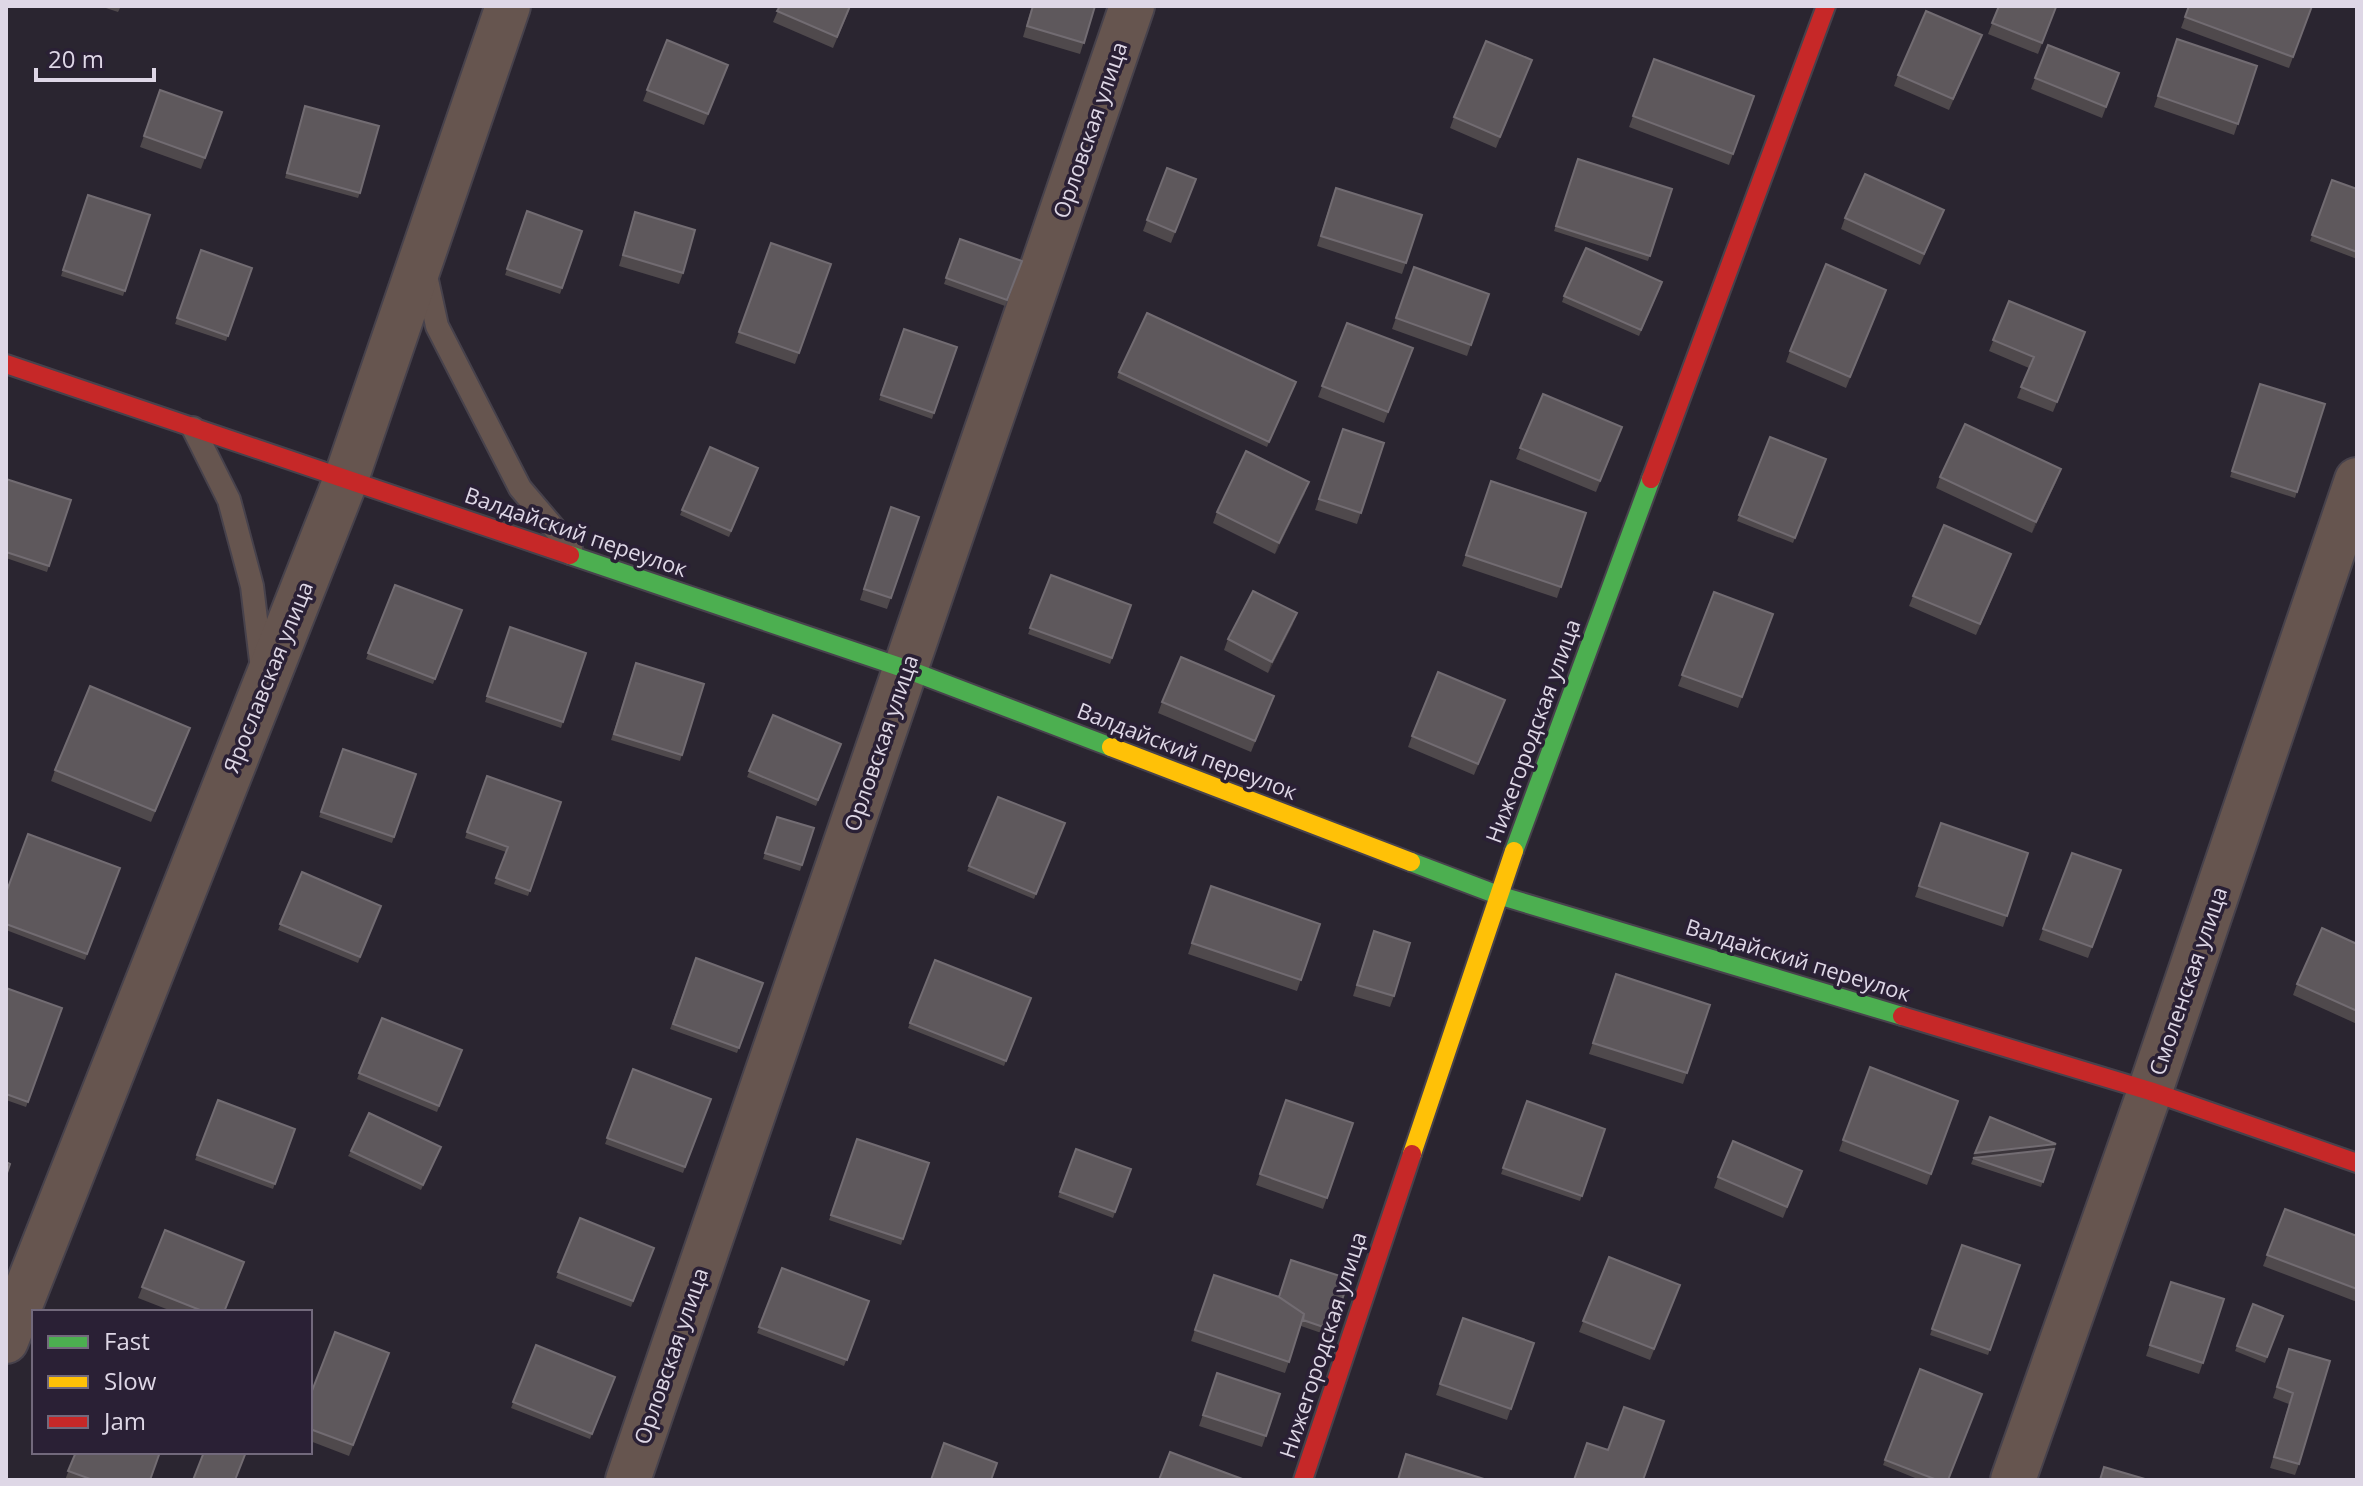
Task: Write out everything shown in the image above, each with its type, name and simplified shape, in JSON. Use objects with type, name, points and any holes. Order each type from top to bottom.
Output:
[{"type":"street","name":"Ярославская улица","points":[[6,1341],[346,479],[508,6]]},
{"type":"street","name":"Орловская улица","points":[[628,1480],[1132,6]]},
{"type":"street","name":"Нижегородская улица","points":[[1303,1480],[1498,895],[1826,6]]},
{"type":"street","name":"Валдайский переулок","points":[[6,364],[906,669],[1498,895],[2150,1091],[2357,1163]]},
{"type":"street","name":"Смоленская улица","points":[[2013,1480],[2150,1091],[2357,480]]},
{"type":"lane","points":[[422,258],[437,326],[520,488],[578,557]]},
{"type":"lane","points":[[192,427],[229,500],[252,586],[264,686]]},
{"type":"building","points":[[780,6],[850,6],[837,37],[777,11]]},
{"type":"building","points":[[1033,6],[1095,6],[1084,43],[1027,26]]},
{"type":"building","points":[[1999,6],[2056,7],[2042,43],[1992,23]]},
{"type":"building","points":[[2189,6],[2312,6],[2293,57],[2185,17]]},
{"type":"building","points":[[1926,11],[1982,35],[1953,99],[1898,75]]},
{"type":"building","points":[[2177,39],[2257,66],[2238,124],[2158,96]]},
{"type":"building","points":[[667,40],[728,65],[708,114],[647,90]]},
{"type":"building","points":[[1486,41],[1532,60],[1500,137],[1454,117]]},
{"type":"building","points":[[2048,45],[2119,73],[2106,107],[2035,78]]},
{"type":"building","points":[[1654,59],[1754,96],[1733,154],[1633,116]]},
{"type":"building","points":[[160,90],[222,112],[205,158],[144,136]]},
{"type":"building","points":[[305,106],[379,126],[360,193],[287,173]]},
{"type":"building","points":[[1578,159],[1672,189],[1650,256],[1556,226]]},
{"type":"building","points":[[1167,168],[1196,179],[1175,232],[1147,220]]},
{"type":"building","points":[[1865,174],[1944,210],[1924,254],[1845,218]]},
{"type":"building","points":[[2332,180],[2357,189],[2357,252],[2312,235]]},
{"type":"building","points":[[1336,188],[1422,215],[1406,263],[1321,236]]},
{"type":"building","points":[[88,195],[150,215],[125,291],[63,270]]},
{"type":"building","points":[[527,211],[582,231],[562,288],[507,269]]},
{"type":"building","points":[[635,212],[695,230],[683,273],[623,255]]},
{"type":"building","points":[[960,239],[1022,261],[1007,300],[946,278]]},
{"type":"building","points":[[771,243],[831,264],[799,353],[739,332]]},
{"type":"building","points":[[1586,248],[1662,282],[1641,330],[1564,296]]},
{"type":"building","points":[[201,250],[252,268],[228,336],[177,318]]},
{"type":"building","points":[[1826,264],[1886,290],[1850,377],[1790,351]]},
{"type":"building","points":[[1414,267],[1489,294],[1471,345],[1396,318]]},
{"type":"building","points":[[2009,301],[2085,332],[2057,402],[2021,387],[2034,357],[1993,340]]},
{"type":"building","points":[[1147,313],[1296,382],[1269,442],[1119,372]]},
{"type":"building","points":[[1347,323],[1413,348],[1388,412],[1322,386]]},
{"type":"building","points":[[904,329],[957,347],[934,413],[881,395]]},
{"type":"building","points":[[2260,384],[2325,404],[2297,492],[2232,471]]},
{"type":"building","points":[[1543,394],[1622,427],[1600,481],[1520,448]]},
{"type":"building","points":[[1965,424],[2061,469],[2036,522],[1940,477]]},
{"type":"building","points":[[1343,429],[1384,443],[1361,513],[1319,499]]},
{"type":"building","points":[[1770,437],[1826,459],[1795,538],[1739,515]]},
{"type":"building","points":[[710,447],[758,468],[731,531],[682,510]]},
{"type":"building","points":[[1246,451],[1309,482],[1279,543],[1217,512]]},
{"type":"building","points":[[6,479],[71,500],[49,566],[6,552]]},
{"type":"building","points":[[1491,481],[1586,513],[1561,587],[1466,555]]},
{"type":"building","points":[[891,507],[919,517],[891,598],[864,589]]},
{"type":"building","points":[[1944,525],[2011,554],[1980,624],[1913,596]]},
{"type":"building","points":[[1051,575],[1131,605],[1112,658],[1030,628]]},
{"type":"building","points":[[395,585],[462,610],[435,679],[368,653]]},
{"type":"building","points":[[1253,591],[1297,613],[1272,662],[1228,639]]},
{"type":"building","points":[[1714,592],[1773,614],[1742,697],[1682,675]]},
{"type":"building","points":[[510,627],[586,653],[563,722],[487,696]]},
{"type":"building","points":[[1181,657],[1274,696],[1255,741],[1162,702]]},
{"type":"building","points":[[636,663],[704,684],[682,755],[614,734]]},
{"type":"building","points":[[1438,672],[1505,700],[1478,764],[1412,736]]},
{"type":"building","points":[[90,686],[190,728],[155,811],[55,770]]},
{"type":"building","points":[[773,715],[841,744],[818,800],[749,771]]},
{"type":"building","points":[[343,749],[416,774],[394,837],[321,812]]},
{"type":"building","points":[[487,776],[561,802],[530,891],[496,878],[508,847],[467,832]]},
{"type":"building","points":[[998,797],[1065,823],[1036,894],[969,866]]},
{"type":"building","points":[[777,817],[814,828],[802,865],[765,853]]},
{"type":"building","points":[[1941,823],[2028,853],[2007,916],[1919,886]]},
{"type":"building","points":[[28,834],[120,868],[87,954],[6,924],[6,893]]},
{"type":"building","points":[[2072,853],[2121,870],[2092,947],[2043,929]]},
{"type":"building","points":[[302,872],[381,906],[360,957],[280,924]]},
{"type":"building","points":[[1211,886],[1320,924],[1301,980],[1192,943]]},
{"type":"building","points":[[2322,928],[2357,944],[2357,1011],[2297,984]]},
{"type":"building","points":[[1374,931],[1410,943],[1394,996],[1357,985]]},
{"type":"building","points":[[696,958],[763,983],[739,1048],[673,1024]]},
{"type":"building","points":[[935,960],[1031,998],[1006,1061],[910,1023]]},
{"type":"building","points":[[1616,974],[1710,1005],[1687,1073],[1593,1043]]},
{"type":"building","points":[[6,988],[62,1008],[28,1102],[6,1094]]},
{"type":"building","points":[[382,1018],[462,1050],[439,1106],[359,1073]]},
{"type":"building","points":[[1870,1067],[1958,1101],[1931,1174],[1843,1140]]},
{"type":"building","points":[[633,1069],[711,1099],[685,1167],[607,1138]]},
{"type":"building","points":[[218,1100],[295,1129],[275,1184],[197,1155]]},
{"type":"building","points":[[1286,1100],[1353,1123],[1327,1198],[1260,1174]]},
{"type":"building","points":[[1527,1101],[1605,1129],[1582,1196],[1503,1168]]},
{"type":"building","points":[[369,1113],[441,1147],[423,1185],[351,1151]]},
{"type":"building","points":[[1990,1117],[2056,1144],[1975,1153]]},
{"type":"building","points":[[857,1139],[929,1163],[903,1239],[831,1215]]},
{"type":"building","points":[[1733,1141],[1802,1171],[1787,1207],[1718,1177]]},
{"type":"building","points":[[1076,1149],[1131,1169],[1115,1212],[1060,1192]]},
{"type":"building","points":[[2054,1149],[2043,1182],[1973,1158]]},
{"type":"building","points":[[2285,1209],[2357,1236],[2357,1289],[2267,1255]]},
{"type":"building","points":[[580,1218],[654,1248],[633,1301],[558,1272]]},
{"type":"building","points":[[165,1230],[244,1262],[225,1310],[200,1310],[142,1287]]},
{"type":"building","points":[[1962,1245],[2020,1265],[1990,1350],[1932,1329]]},
{"type":"building","points":[[1609,1257],[1680,1285],[1654,1349],[1583,1321]]},
{"type":"building","points":[[1291,1260],[1349,1279],[1332,1330],[1303,1320],[1304,1314],[1279,1297]]},
{"type":"building","points":[[782,1268],[869,1301],[847,1360],[759,1327]]},
{"type":"building","points":[[1214,1275],[1279,1297],[1304,1314],[1289,1362],[1195,1330]]},
{"type":"building","points":[[2171,1282],[2224,1299],[2203,1363],[2150,1345]]},
{"type":"building","points":[[2253,1304],[2283,1316],[2267,1357],[2237,1346]]},
{"type":"building","points":[[1463,1318],[1534,1343],[1511,1409],[1440,1384]]},
{"type":"building","points":[[335,1332],[389,1353],[353,1445],[312,1430],[312,1391]]},
{"type":"building","points":[[536,1345],[615,1377],[592,1434],[513,1402]]},
{"type":"building","points":[[2289,1349],[2330,1361],[2299,1464],[2274,1457],[2293,1393],[2277,1387]]},
{"type":"building","points":[[1920,1369],[1982,1394],[1948,1480],[1937,1480],[1885,1460]]},
{"type":"building","points":[[1217,1373],[1280,1394],[1266,1436],[1203,1415]]},
{"type":"building","points":[[1624,1407],[1664,1421],[1643,1480],[1574,1480],[1587,1443],[1608,1450]]},
{"type":"building","points":[[944,1443],[997,1463],[991,1480],[931,1480]]},
{"type":"building","points":[[1170,1452],[1245,1480],[1159,1480]]},
{"type":"building","points":[[75,1454],[159,1454],[150,1480],[93,1480],[68,1471]]},
{"type":"building","points":[[203,1454],[245,1454],[235,1480],[193,1480]]},
{"type":"building","points":[[1406,1454],[1487,1480],[1398,1480]]},
{"type":"building","points":[[2104,1467],[2145,1479],[2100,1480]]},
{"type":"traffic: fast","points":[[1514,851],[1651,479]]},
{"type":"traffic: fast","points":[[570,555],[906,669],[1111,747]]},
{"type":"traffic: fast","points":[[1411,862],[1498,895],[1902,1016]]},
{"type":"traffic: slow","points":[[1111,747],[1411,862]]},
{"type":"traffic: slow","points":[[1412,1154],[1514,851]]},
{"type":"traffic: jam","points":[[1651,479],[1826,6]]},
{"type":"traffic: jam","points":[[6,364],[570,555]]},
{"type":"traffic: jam","points":[[1902,1016],[2150,1091],[2357,1163]]},
{"type":"traffic: jam","points":[[1303,1480],[1412,1154]]}]
